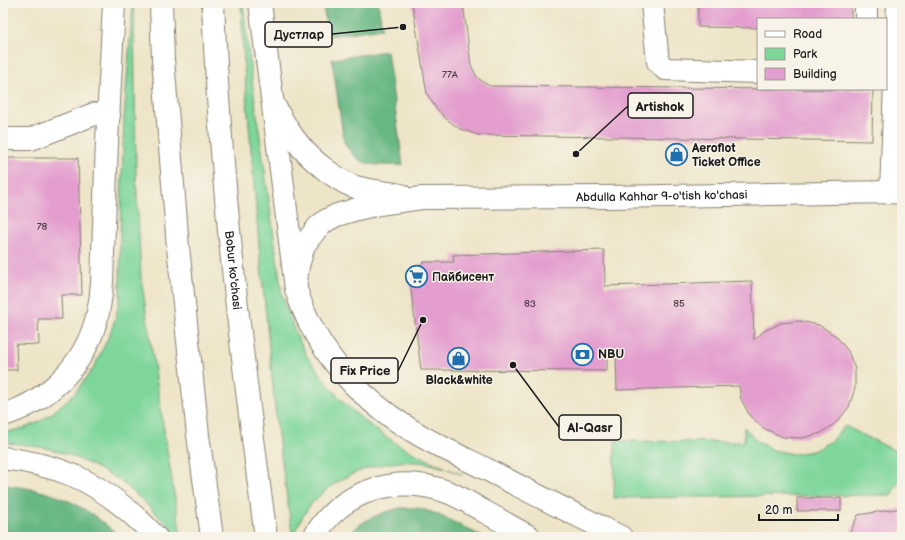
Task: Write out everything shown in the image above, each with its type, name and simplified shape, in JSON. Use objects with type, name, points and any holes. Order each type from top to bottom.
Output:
[{"type":"main road","points":[[3,415],[27,405],[40,397],[61,380],[84,350],[94,328],[101,297],[102,282],[114,3]]},
{"type":"main road","points":[[161,3],[163,60],[178,247],[198,435],[212,537]]},
{"type":"main road","name":"Bobur ko'chasi","points":[[213,3],[215,60],[222,160],[252,430],[266,537]]},
{"type":"main road","points":[[260,3],[296,289],[311,327],[336,365],[358,390],[387,414],[422,437],[621,537]]},
{"type":"main road","points":[[652,3],[658,62],[665,69],[757,72]]},
{"type":"main road","points":[[866,3],[866,18]]},
{"type":"main road","points":[[896,193],[891,75],[898,3]]},
{"type":"main road","name":"Abdulla Kahhar 9-o'tish ko'chasi","points":[[272,100],[282,120],[298,144],[310,158],[331,174],[352,186],[422,198]]},
{"type":"main road","points":[[3,139],[31,139],[94,114],[109,115]]},
{"type":"main road","name":"Abdulla Kahhar 9-o'tish ko'chasi","points":[[296,289],[298,266],[304,245],[318,227],[327,220],[347,212],[379,204],[422,198],[896,193]]},
{"type":"main road","points":[[3,458],[38,464],[72,475],[88,483],[119,503],[134,515],[156,537]]},
{"type":"main road","points":[[314,537],[337,510],[355,497],[375,489],[404,485],[424,486],[449,493],[463,499],[530,537]]},
{"type":"green space","points":[[133,3],[136,172],[141,277],[180,537],[139,497],[119,480],[95,467],[70,455],[46,448],[3,443],[3,433],[25,428],[39,422],[51,414],[74,394],[93,369],[110,334],[116,316],[120,298],[120,235],[124,117]]},
{"type":"green space","points":[[241,3],[243,3],[250,65],[282,294],[297,336],[307,356],[322,377],[351,409],[397,444],[430,461],[463,475],[435,465],[410,462],[395,462],[364,469],[337,483],[313,502],[294,533],[292,533],[277,428],[259,245],[244,66]]},
{"type":"green space","points":[[323,3],[378,3],[382,28],[327,36]]},
{"type":"green space","points":[[387,51],[403,165],[369,164],[356,157],[350,151],[344,142],[332,59]]},
{"type":"green space","points":[[845,426],[902,454],[902,476],[891,495],[614,498],[615,441],[744,442],[744,427],[757,441],[773,450],[794,454],[813,451],[831,441]]},
{"type":"green space","points":[[3,485],[38,490],[67,500],[93,515],[120,537],[3,537]]},
{"type":"green space","points":[[399,508],[418,508],[434,513],[483,537],[347,537],[358,526],[370,518]]},
{"type":"building","points":[[412,3],[463,3],[471,65],[477,77],[490,86],[757,89],[757,90],[873,90],[872,141],[478,135],[460,129],[445,118],[435,107],[427,94]]},
{"type":"building","points":[[698,3],[851,3],[851,18],[757,18],[757,28],[698,27]]},
{"type":"building","points":[[3,158],[78,158],[82,295],[61,295],[62,319],[38,319],[39,345],[16,344],[17,370],[3,370]]},
{"type":"building","points":[[604,250],[605,286],[752,281],[754,340],[764,331],[781,323],[800,321],[819,325],[836,336],[848,351],[855,369],[855,388],[849,407],[837,422],[821,433],[802,438],[783,437],[765,429],[750,416],[741,399],[739,386],[617,390],[616,356],[607,356],[607,371],[421,370],[409,273],[424,262],[454,262],[453,255]]},
{"type":"building","points":[[797,498],[841,498],[841,511],[797,511]]},
{"type":"building","points":[[902,508],[902,537],[848,537],[858,515]]},
{"type":"place","name":"Дустлар","points":[[403,27]]},
{"type":"place","name":"Artishok","points":[[576,154]]},
{"type":"place","name":"Aeroflot Ticket Office","points":[[677,155]]},
{"type":"place","name":"Пайбисент","points":[[416,277]]},
{"type":"place","name":"Fix Price","points":[[423,320]]},
{"type":"place","name":"NBU","points":[[582,354]]},
{"type":"place","name":"Black&white","points":[[459,359]]},
{"type":"place","name":"Al-Qasr","points":[[513,365]]}]
